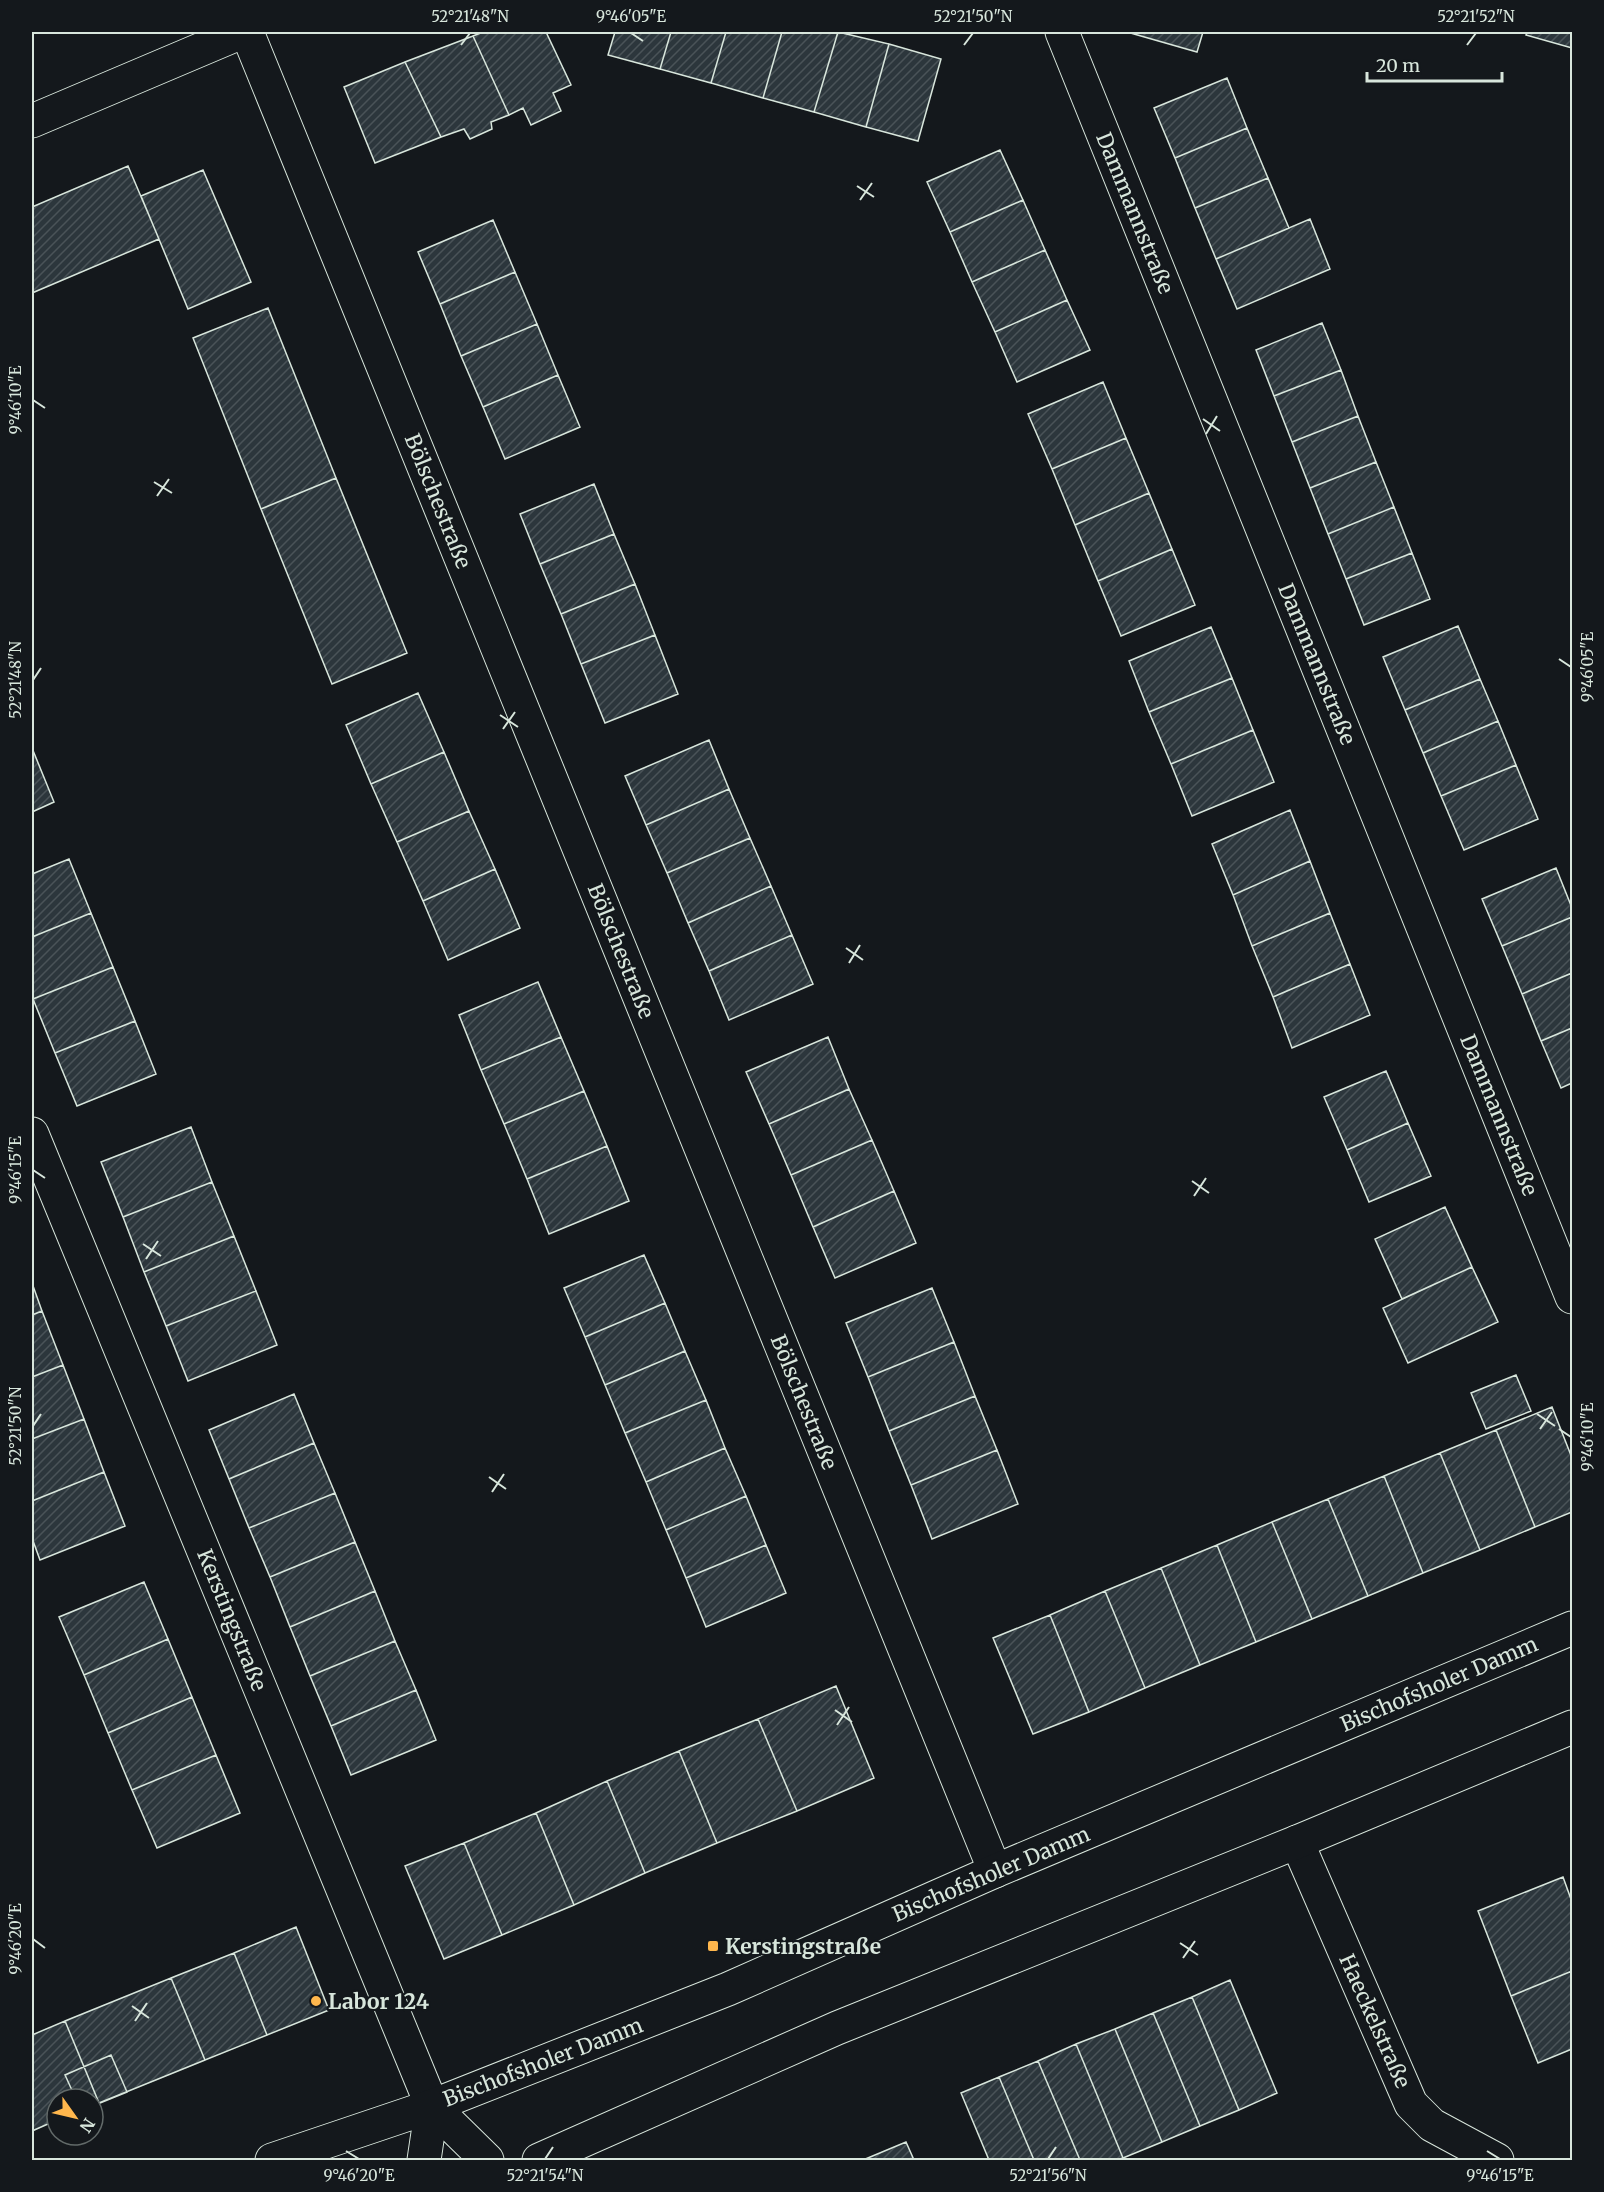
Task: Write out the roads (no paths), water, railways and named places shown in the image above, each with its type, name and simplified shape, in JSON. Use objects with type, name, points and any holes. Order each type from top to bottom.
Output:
[{"type":"street","points":[[32,121],[244,32]]},
{"type":"street","name":"Bölschestraße","points":[[244,32],[995,1871]]},
{"type":"street","name":"Dammannstraße","points":[[1062,32],[1572,1297]]},
{"type":"street","name":"Kerstingstraße","points":[[32,1134],[432,2106]]},
{"type":"street","name":"Bischofsholer Damm","points":[[272,2160],[432,2106],[728,1989],[995,1871],[1572,1628]]},
{"type":"street","points":[[539,2160],[837,2028],[1297,1842],[1572,1727]]},
{"type":"street","name":"Haeckelstraße","points":[[1297,1842],[1411,2104],[1432,2125],[1497,2160]]},
{"type":"street","points":[[424,2160],[432,2106]]},
{"type":"street","points":[[432,2106],[488,2160]]},
{"type":"place","name":"Kerstingstraße","points":[[713,1946]]},
{"type":"place","name":"Labor 124","points":[[316,2001]]}]
